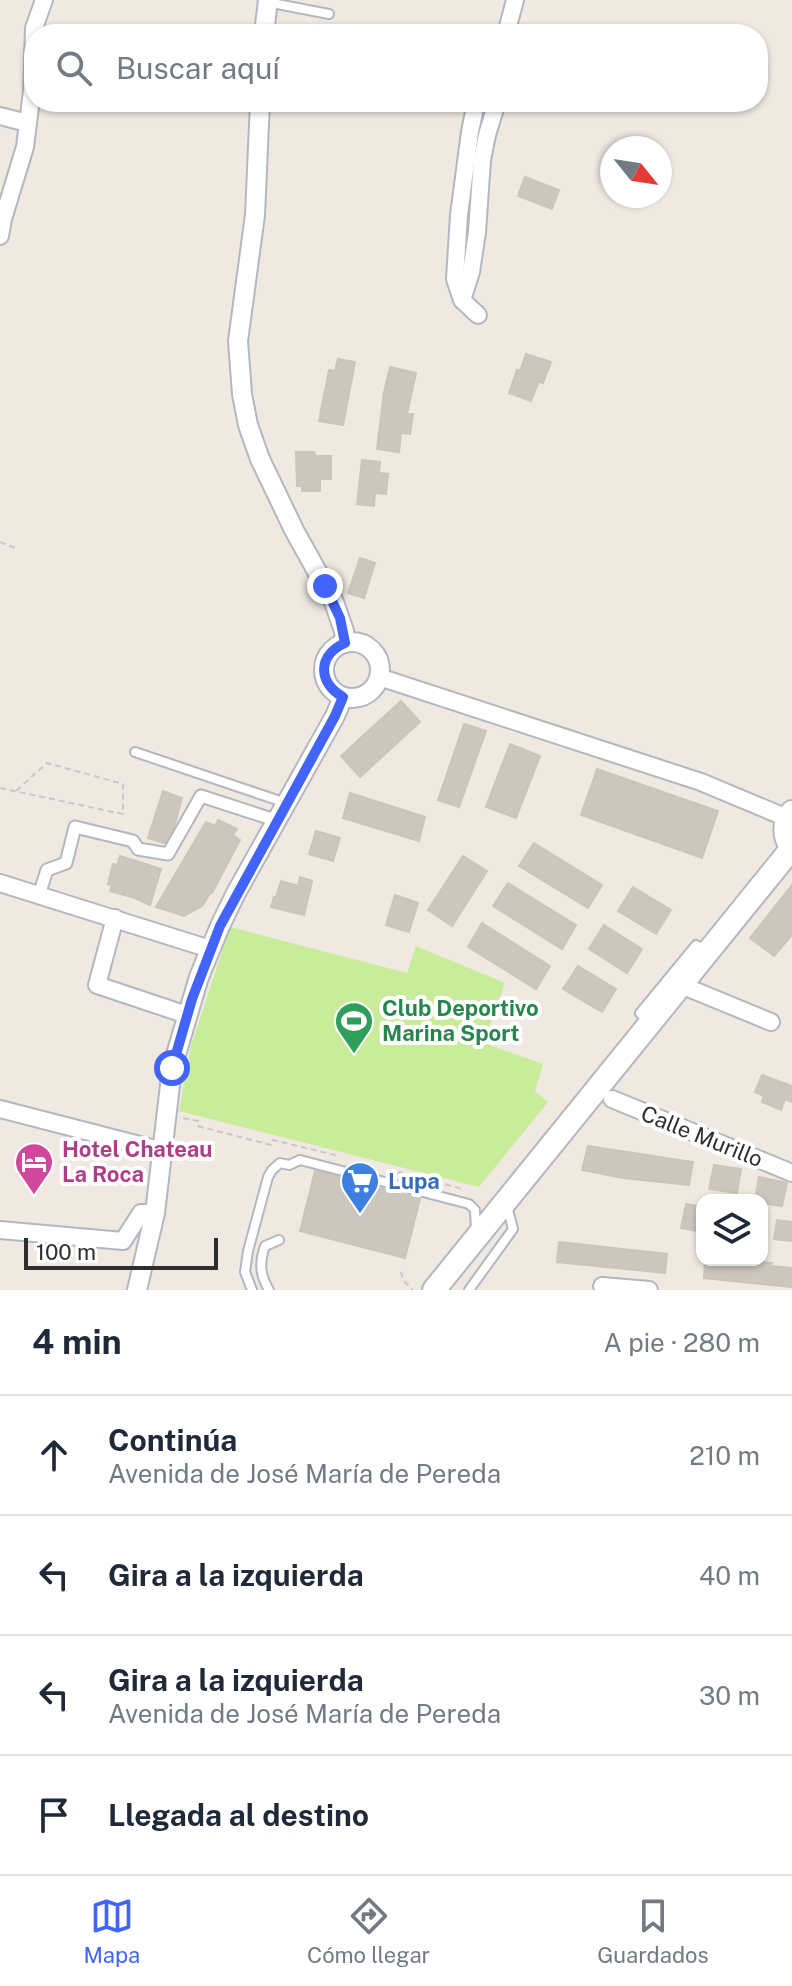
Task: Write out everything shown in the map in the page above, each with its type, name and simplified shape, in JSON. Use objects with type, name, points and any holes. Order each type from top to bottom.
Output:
[{"type":"main road","points":[[434,1290],[792,848],[785,834],[790,815]]},
{"type":"street","points":[[35,24],[44,0]]},
{"type":"street","points":[[509,24],[515,0]]},
{"type":"street","points":[[265,24],[267,1]]},
{"type":"street","points":[[0,236],[25,147],[29,112]]},
{"type":"street","points":[[260,112],[255,215],[239,331],[242,394],[248,425],[260,459],[294,530],[334,602],[345,643]]},
{"type":"street","points":[[474,112],[464,178],[455,279],[462,300],[478,315]]},
{"type":"street","points":[[462,300],[471,272],[482,160],[494,112]]},
{"type":"street","points":[[0,116],[27,123]]},
{"type":"street","points":[[355,642],[372,650],[380,667],[379,677],[369,692],[361,697],[343,697],[329,686],[325,678],[326,660],[331,652],[345,643],[355,642]]},
{"type":"street","points":[[379,677],[701,782],[790,815]]},
{"type":"street","points":[[137,1290],[155,1213],[172,1068],[187,1015],[210,949],[236,893],[343,697]]},
{"type":"street","points":[[39,895],[47,870],[66,863],[75,827],[133,841],[138,849],[168,854],[201,796],[278,821]]},
{"type":"street","points":[[0,883],[210,949]]},
{"type":"street","points":[[115,918],[97,985],[187,1015]]},
{"type":"street","points":[[681,985],[771,1022]]},
{"type":"street","name":"Calle Murillo","points":[[612,1099],[792,1173]]},
{"type":"street","points":[[0,1109],[163,1151]]},
{"type":"street","points":[[0,1230],[123,1241],[141,1213],[155,1213]]},
{"type":"street","points":[[602,1286],[649,1290]]},
{"type":"lane","points":[[267,1],[329,14]]},
{"type":"lane","points":[[135,752],[287,803]]},
{"type":"lane","points":[[650,1024],[640,1013],[696,945],[709,951]]},
{"type":"lane","points":[[252,1290],[245,1272],[248,1251],[268,1177],[280,1163],[289,1165],[300,1160],[469,1204],[475,1210],[476,1240]]},
{"type":"lane","points":[[469,1290],[513,1229],[506,1201]]},
{"type":"lane","points":[[269,1290],[260,1271],[261,1256],[265,1246],[279,1240]]},
{"type":"path","points":[[0,542],[15,548]]},
{"type":"path","points":[[0,788],[123,814],[123,784],[47,763],[16,791]]},
{"type":"path","points":[[401,1272],[403,1280],[413,1290]]},
{"type":"green space","name":"Club Deportivo Marina Sport","points":[[230,927],[407,973],[416,946],[505,983],[484,1043],[543,1064],[535,1091],[548,1102],[479,1187],[179,1111],[191,1046]]},
{"type":"building","points":[[525,177],[559,190],[552,209],[518,196]]},
{"type":"building","points":[[526,354],[551,362],[543,383],[539,381],[531,401],[509,393]]},
{"type":"building","points":[[338,359],[355,362],[343,425],[319,421],[329,370],[335,371]]},
{"type":"building","points":[[390,367],[416,373],[407,414],[413,414],[410,434],[401,433],[399,452],[377,449]]},
{"type":"building","points":[[296,452],[331,456],[331,479],[320,479],[320,491],[302,491],[302,486],[297,486]]},
{"type":"building","points":[[362,460],[380,462],[379,473],[388,474],[386,494],[375,493],[374,506],[357,504]]},
{"type":"building","points":[[360,558],[375,563],[364,598],[348,593]]},
{"type":"building","points":[[401,701],[420,722],[360,777],[341,756]]},
{"type":"building","points":[[464,724],[486,731],[459,807],[438,800]]},
{"type":"building","points":[[510,744],[540,756],[516,818],[486,807]]},
{"type":"building","points":[[597,769],[718,811],[702,858],[581,815]]},
{"type":"building","points":[[163,791],[182,798],[174,827],[165,843],[148,838]]},
{"type":"building","points":[[350,793],[425,817],[419,841],[343,818]]},
{"type":"building","points":[[218,820],[237,829],[233,835],[240,840],[212,893],[202,906],[184,916],[156,907],[206,822],[215,826]]},
{"type":"building","points":[[316,831],[340,838],[333,861],[309,854]]},
{"type":"building","points":[[534,843],[602,885],[588,908],[519,866]]},
{"type":"building","points":[[120,856],[161,869],[150,905],[110,891],[112,885],[108,884],[113,864],[117,865]]},
{"type":"building","points":[[463,856],[487,871],[452,926],[428,910]]},
{"type":"building","points":[[300,877],[312,881],[304,915],[271,907],[281,881],[298,886]]},
{"type":"building","points":[[508,883],[576,925],[562,949],[493,906]]},
{"type":"building","points":[[792,885],[792,935],[774,956],[750,938]]},
{"type":"building","points":[[633,887],[671,910],[656,934],[618,911]]},
{"type":"building","points":[[395,895],[418,903],[409,932],[386,925]]},
{"type":"building","points":[[482,923],[550,966],[536,989],[468,947]]},
{"type":"building","points":[[604,925],[642,949],[627,973],[589,949]]},
{"type":"building","points":[[578,966],[616,989],[602,1012],[563,989]]},
{"type":"building","points":[[762,1075],[792,1086],[792,1102],[785,1099],[781,1110],[762,1102],[764,1096],[755,1092]]},
{"type":"building","points":[[588,1146],[693,1162],[689,1185],[582,1170]]},
{"type":"building","points":[[714,1165],[741,1169],[737,1193],[709,1189]]},
{"type":"building","name":"Lupa","points":[[315,1171],[420,1199],[405,1258],[300,1231]]},
{"type":"building","points":[[759,1177],[787,1183],[782,1206],[768,1204],[768,1194],[756,1194]]},
{"type":"building","points":[[686,1204],[696,1206],[696,1231],[681,1228]]},
{"type":"building","points":[[777,1220],[792,1222],[792,1241],[774,1239]]},
{"type":"building","points":[[559,1242],[667,1254],[665,1273],[557,1262]]},
{"type":"building","points":[[768,1263],[772,1263],[771,1266],[792,1268],[792,1287],[704,1278],[705,1266],[768,1266]]},
{"type":"place","name":"Club Deportivo Marina Sport","points":[[354,1055]]},
{"type":"place","name":"Hotel Chateau La Roca","points":[[34,1196]]},
{"type":"place","name":"Lupa","points":[[360,1215]]},
{"type":"route","points":[[172,1068],[192,999],[220,926],[343,697],[329,686],[325,678],[326,660],[337,646],[345,643],[340,618],[325,586]]}]
